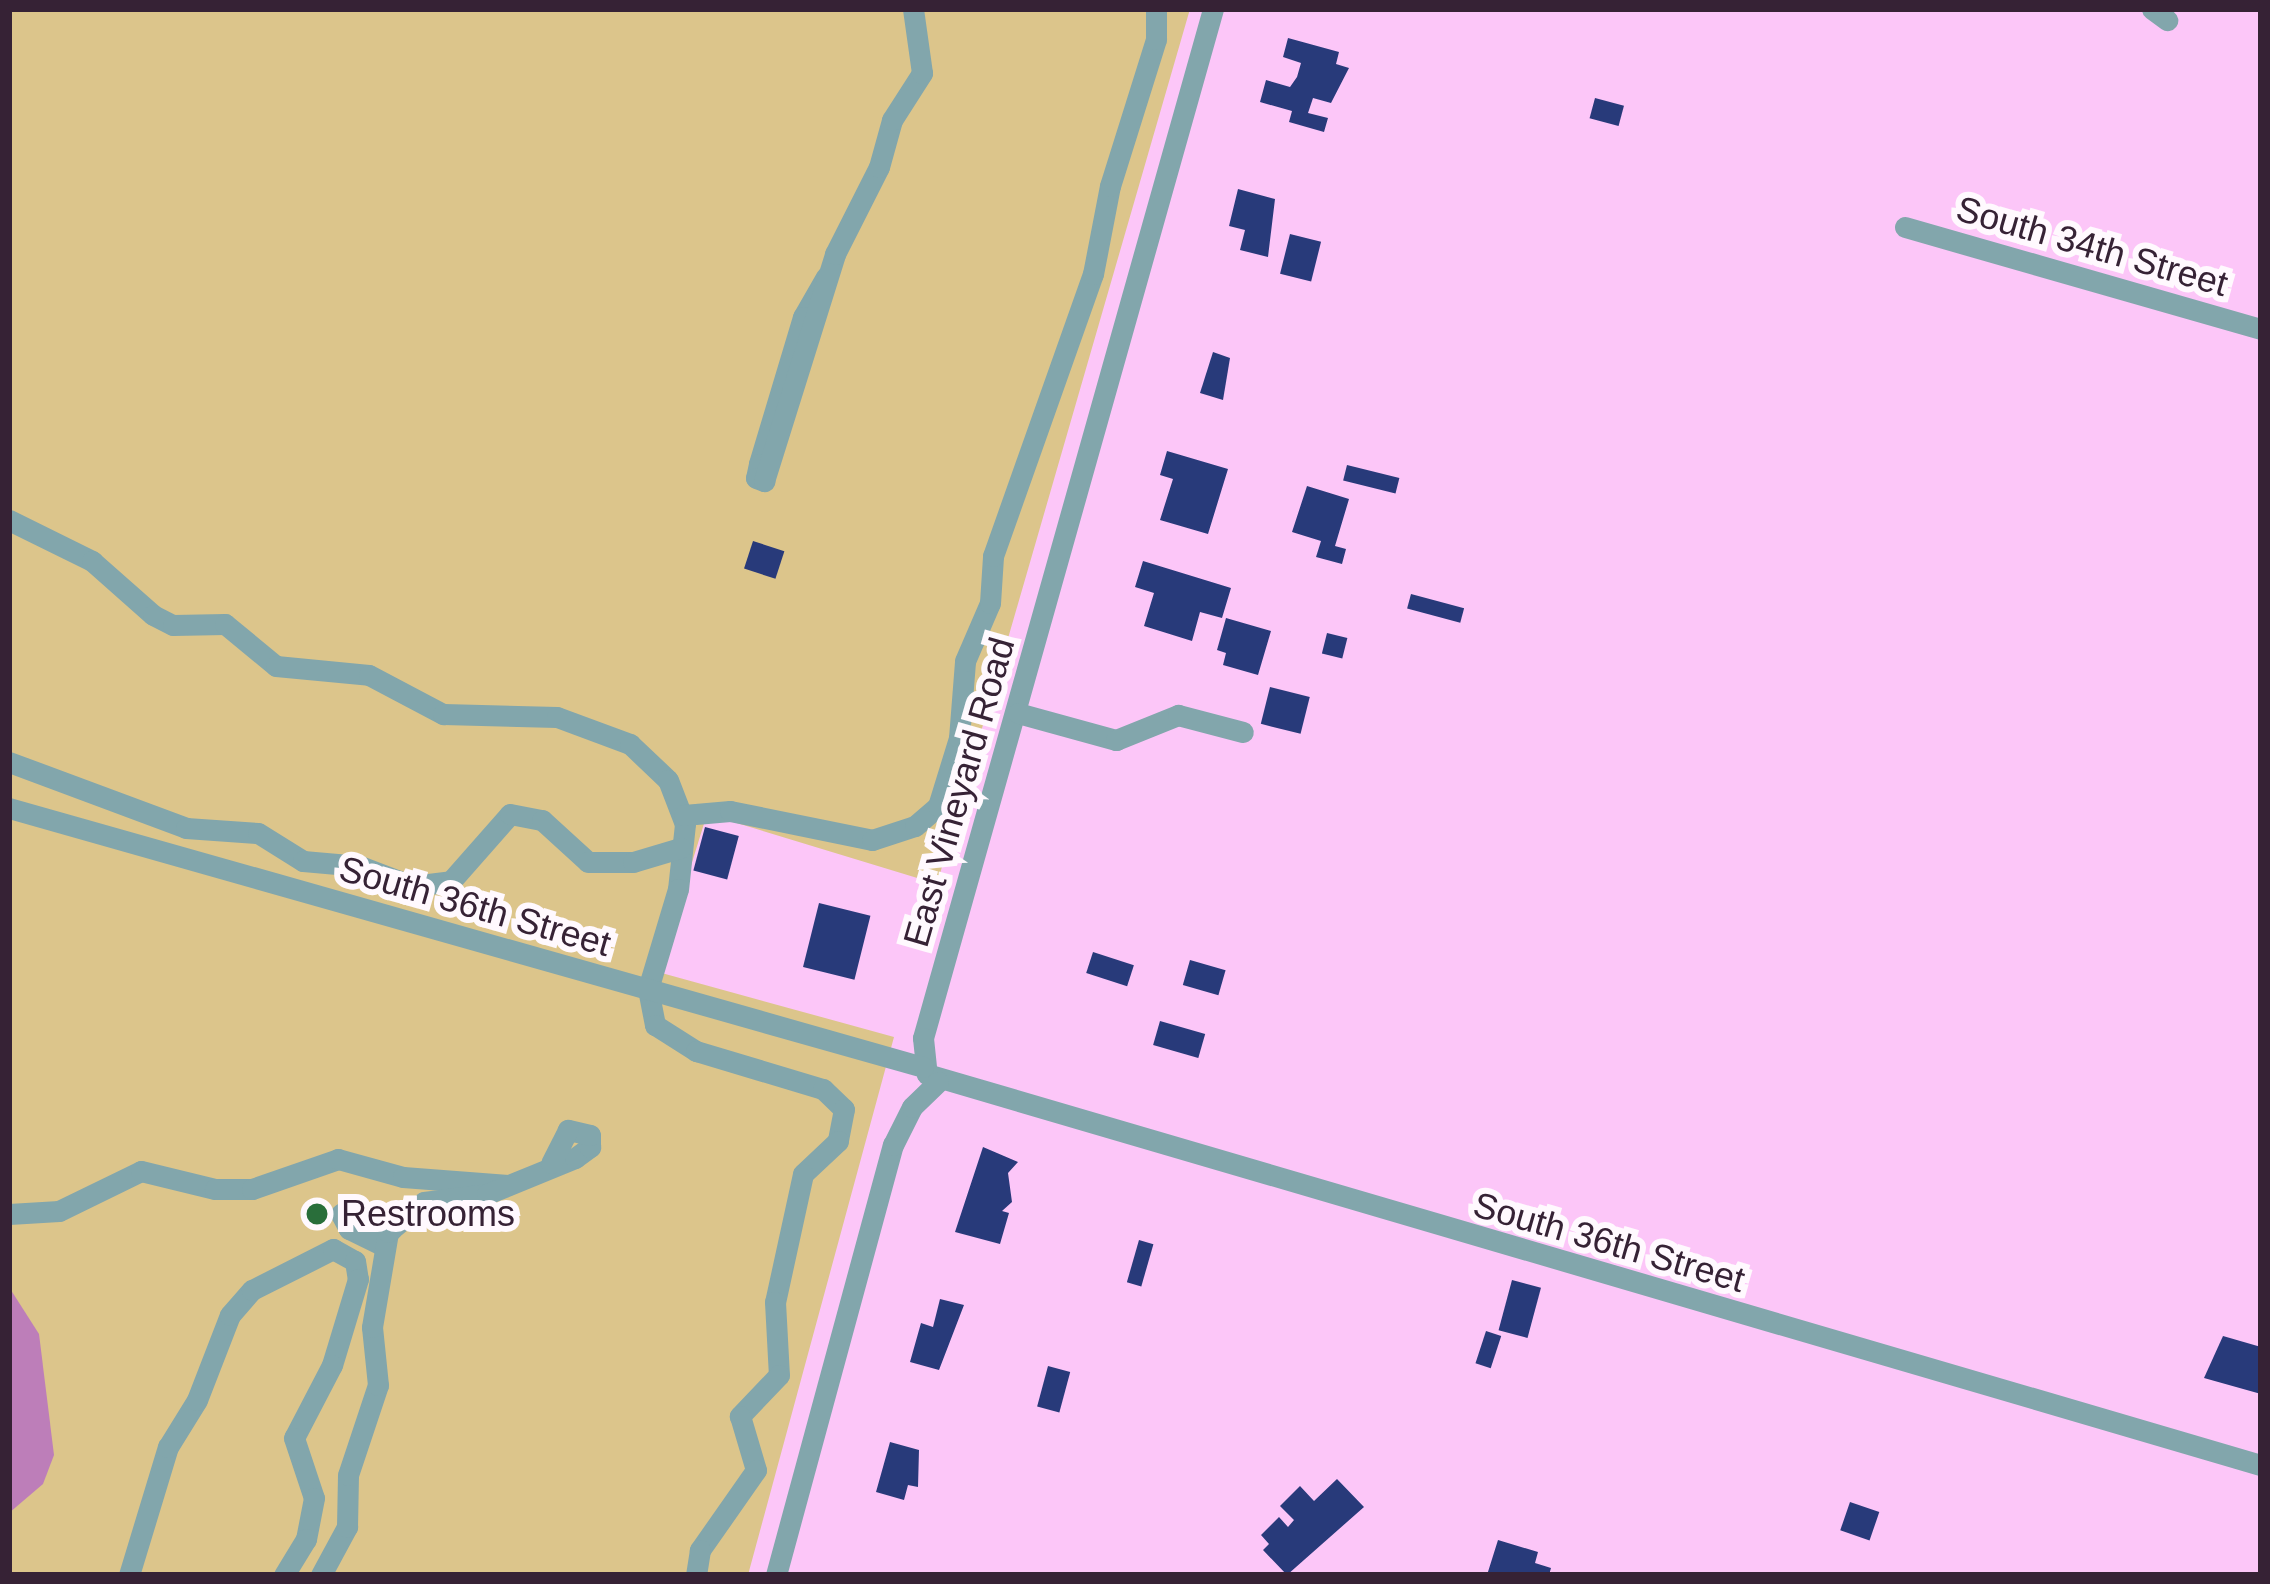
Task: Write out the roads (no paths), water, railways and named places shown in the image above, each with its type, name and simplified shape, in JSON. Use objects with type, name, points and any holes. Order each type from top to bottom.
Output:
[{"type":"street","points":[[826,277],[803,317],[759,464],[756,478],[764,481],[826,277],[892,120],[922,73],[913,9]]},
{"type":"street","points":[[684,815],[730,811],[872,840],[915,826],[938,806],[959,737],[965,661],[990,603],[993,556],[1093,274],[1110,186],[1156,39],[1156,9]]},
{"type":"street","name":"East Vineyard Road","points":[[776,1575],[893,1145],[930,1074],[923,1037],[1213,9]]},
{"type":"street","name":"South 34th Street","points":[[1905,227],[2261,329]]},
{"type":"street","points":[[9,520],[92,561],[153,615],[173,625],[225,624],[276,666],[369,675],[422,709],[530,711],[630,744],[668,780],[684,815],[678,889],[646,1006],[669,1038],[823,1089],[844,1109],[838,1141],[802,1174],[775,1302],[779,1375],[740,1416],[756,1470],[700,1550],[696,1575]]},
{"type":"street","points":[[1018,713],[1116,740],[1178,715],[1243,732]]},
{"type":"street","points":[[9,762],[186,828],[258,833],[302,860],[360,866],[412,886],[451,880],[510,814],[542,820],[588,862],[633,862],[680,848]]},
{"type":"street","name":"South 36th Street","points":[[9,808],[648,989],[2261,1465]]},
{"type":"street","points":[[9,1214],[59,1211],[141,1171],[230,1190],[338,1159],[403,1177],[515,1184]]},
{"type":"street","points":[[321,1575],[347,1527],[352,1459],[378,1385],[372,1327],[386,1238],[424,1202],[515,1184],[551,1163]]},
{"type":"street","points":[[129,1575],[168,1447],[197,1400],[230,1315],[252,1290],[334,1249],[355,1261],[358,1279],[332,1365],[294,1438],[314,1498],[306,1539],[284,1575]]},
{"type":"place","name":"Restrooms","points":[[317,1214]]}]
